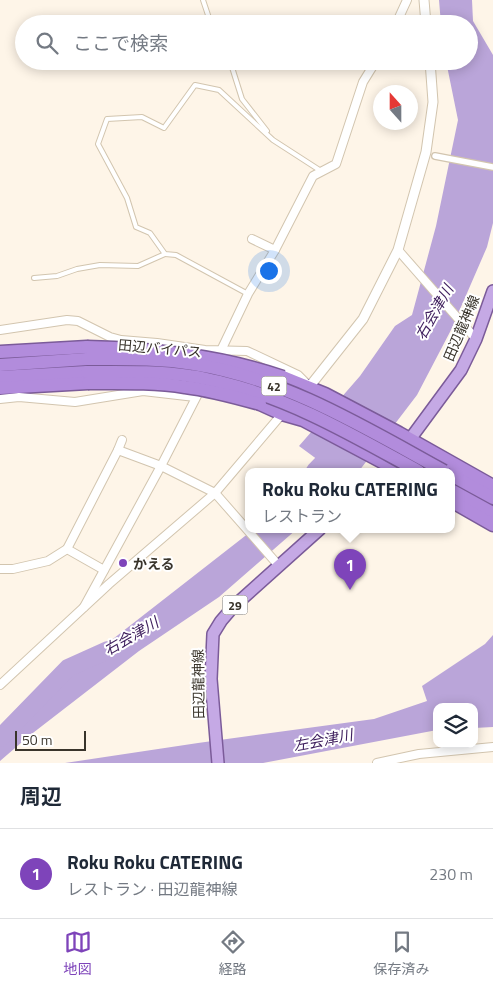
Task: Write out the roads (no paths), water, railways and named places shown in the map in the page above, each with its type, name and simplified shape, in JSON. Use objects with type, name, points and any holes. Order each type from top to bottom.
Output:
[{"type":"highway","points":[[0,352],[87,353],[149,350],[206,356],[255,368],[325,394],[405,436],[493,486]]},
{"type":"highway","name":"田辺バイパス","points":[[0,365],[87,353],[194,364],[240,374],[284,389],[331,409],[439,468]]},
{"type":"highway","name":"田辺バイパス","points":[[0,377],[87,377],[144,371],[192,376],[237,386],[281,401],[336,425],[413,468]]},
{"type":"highway","points":[[0,388],[87,377],[183,386],[223,393],[260,404],[282,414],[302,420],[388,467]]},
{"type":"highway","points":[[455,477],[493,498]]},
{"type":"highway","points":[[455,493],[492,520]]},
{"type":"highway","points":[[455,503],[492,520]]},
{"type":"main road","name":"田辺龍神線","points":[[388,467],[405,436],[461,370],[476,339],[493,291]]},
{"type":"main road","name":"田辺龍神線","points":[[218,763],[213,711],[211,656],[213,634],[233,607],[276,562],[315,533]]},
{"type":"street","points":[[400,15],[407,0]]},
{"type":"street","points":[[424,0],[425,15]]},
{"type":"street","points":[[84,607],[161,466],[195,397],[222,350],[248,294],[274,250],[313,176],[336,164],[363,82],[370,70]]},
{"type":"street","points":[[0,685],[12,672],[166,534],[217,496],[282,414],[310,387],[363,320],[398,250],[430,154],[433,102],[431,70]]},
{"type":"street","points":[[430,154],[493,167]]},
{"type":"street","points":[[252,239],[274,250]]},
{"type":"street","points":[[398,250],[476,339]]},
{"type":"street","points":[[0,330],[67,320],[78,321],[120,340],[205,350],[248,351],[298,375],[310,387]]},
{"type":"street","points":[[0,399],[19,397],[75,402],[143,391],[195,397]]},
{"type":"street","points":[[0,569],[13,569],[48,562],[67,549],[122,440]]},
{"type":"street","points":[[118,450],[161,466],[217,496],[245,527]]},
{"type":"street","points":[[250,533],[276,562]]},
{"type":"street","points":[[67,549],[104,570]]},
{"type":"street","points":[[377,763],[419,754],[493,747]]},
{"type":"lane","points":[[203,0],[208,15]]},
{"type":"lane","points":[[233,70],[242,99],[273,140]]},
{"type":"lane","points":[[165,254],[150,233],[136,227],[127,198],[98,144],[107,119],[142,117],[164,128],[196,85],[219,90],[273,140],[322,171]]},
{"type":"lane","points":[[34,278],[58,276],[77,269],[100,265],[138,266],[165,254],[176,255],[248,294]]},
{"type":"water","points":[[439,0],[472,0],[473,15],[440,15]]},
{"type":"water","points":[[478,30],[493,55],[493,223],[487,247],[451,330],[417,395],[361,468],[329,468],[299,446],[360,376],[395,326],[412,315],[436,226],[458,120],[448,70],[478,70]]},
{"type":"water","points":[[249,533],[292,533],[219,597],[139,651],[29,736],[0,761],[0,727]]},
{"type":"water","name":"左会津川","points":[[493,635],[493,727],[478,728],[478,703],[433,703],[433,731],[263,763],[65,763],[374,719],[427,701],[422,686],[485,644]]},
{"type":"waterway","name":"右会津川","points":[[318,468],[340,445]]},
{"type":"waterway","name":"右会津川","points":[[0,738],[68,668],[108,650]]},
{"type":"place","name":"かえる","points":[[123,563]]},
{"type":"place","name":"Roku Roku CATERING","points":[[350,590]]}]
